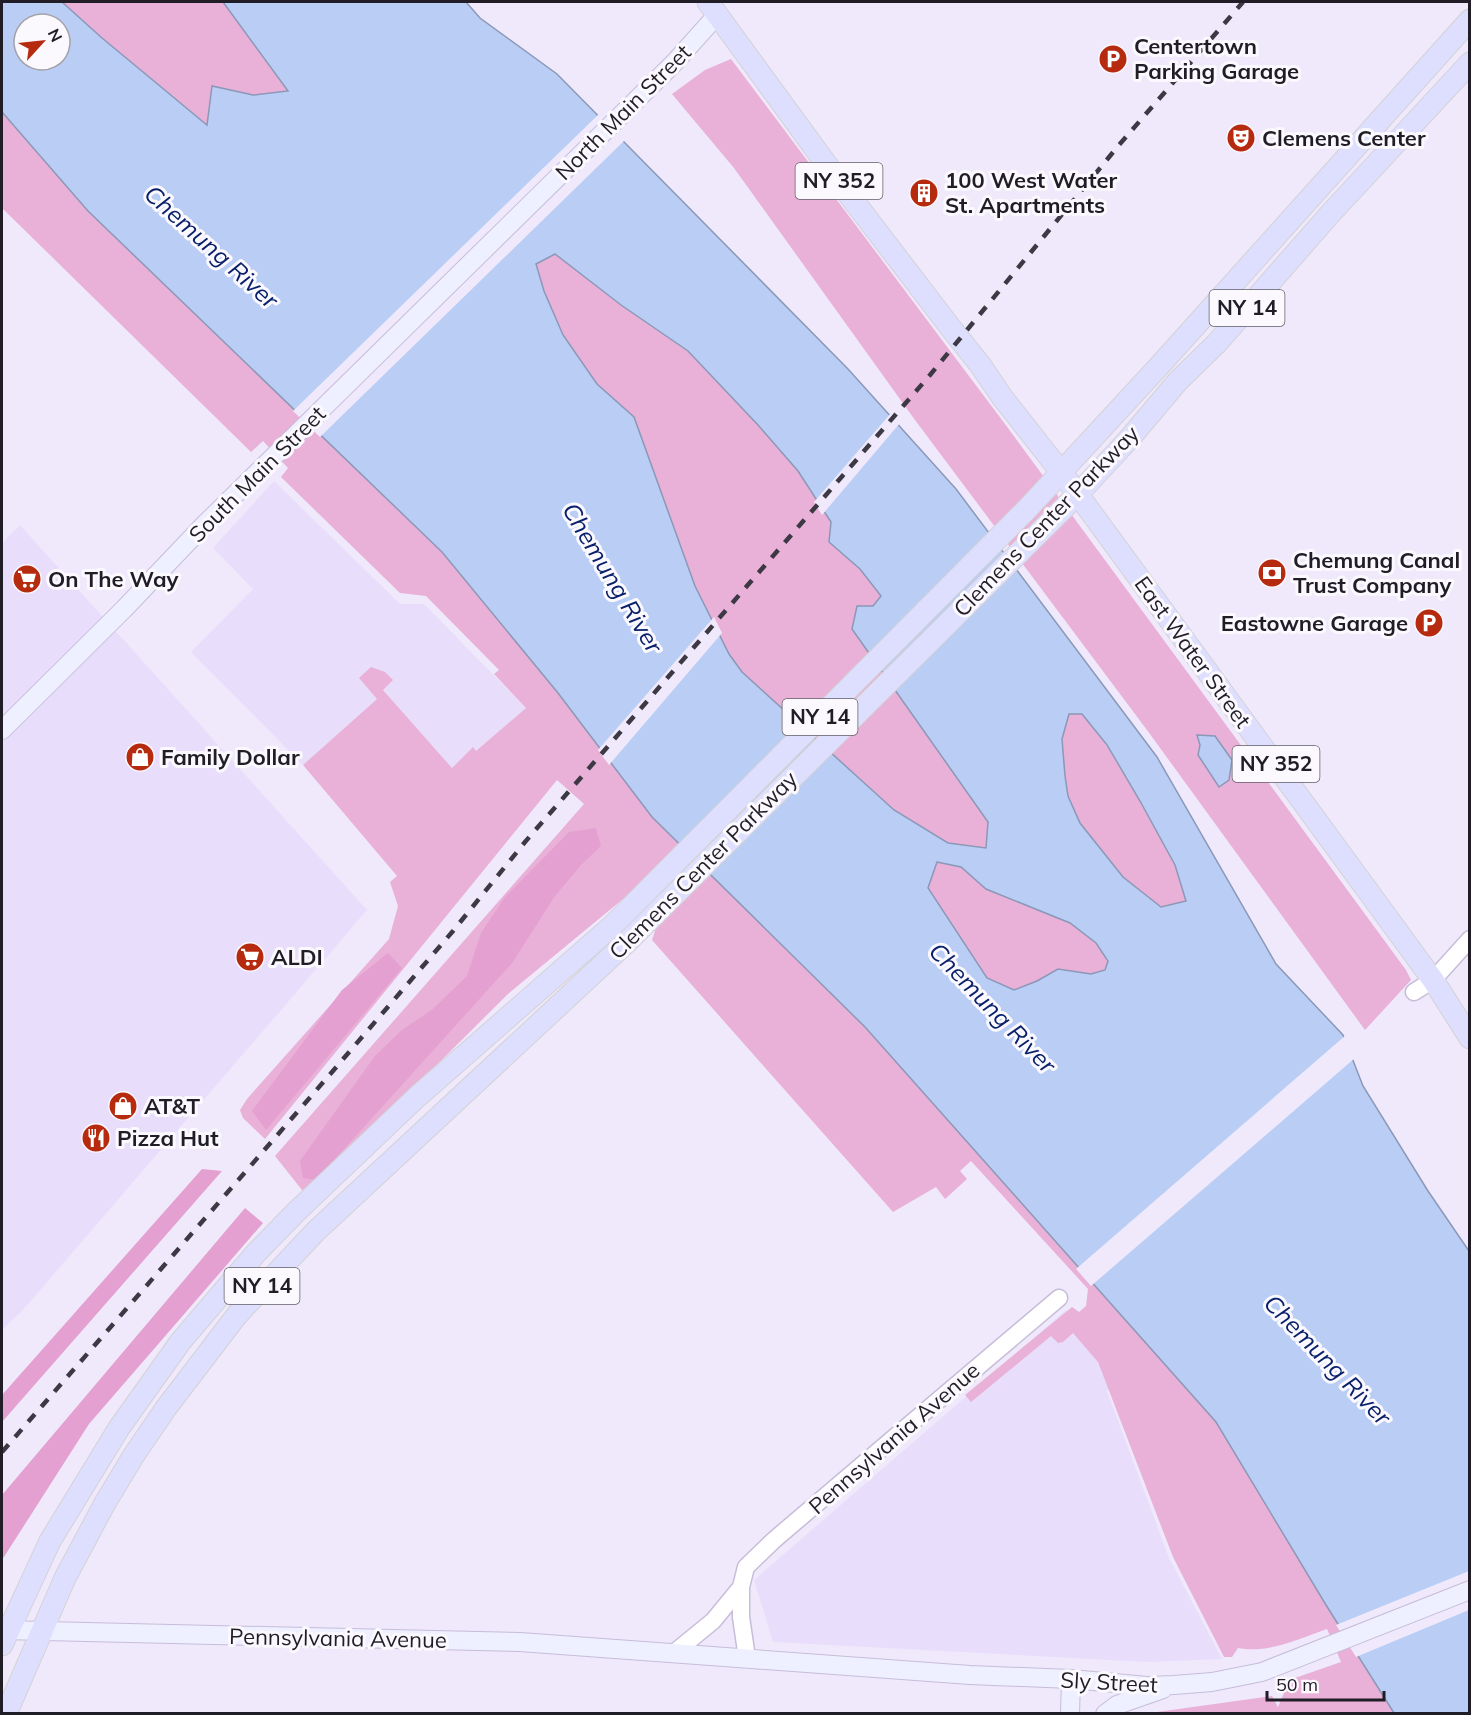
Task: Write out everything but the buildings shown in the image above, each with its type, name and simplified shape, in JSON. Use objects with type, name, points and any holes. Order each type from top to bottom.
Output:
[{"type":"main road","name":"North Main Street","points":[[515,220],[674,63],[719,6]]},
{"type":"main road","name":"East Water Street","points":[[719,6],[843,187],[1078,494],[1434,980],[1470,1038]]},
{"type":"main road","name":"Clemens Center Parkway","points":[[4,1635],[50,1541],[118,1428],[181,1341],[256,1253],[417,1097],[611,927],[1029,507],[1470,20]]},
{"type":"main road","name":"Clemens Center Parkway","points":[[6,1713],[65,1578],[134,1455],[166,1408],[237,1315],[315,1231],[627,942],[1078,494],[1178,381],[1217,343],[1330,214],[1470,63]]},
{"type":"main road","name":"South Main Street","points":[[2,730],[273,457],[515,220]]},
{"type":"main road","name":"Sly Street","points":[[747,1658],[1147,1686],[1212,1682],[1262,1672],[1463,1592]]},
{"type":"main road","name":"Pennsylvania Avenue","points":[[4,1635],[43,1631],[520,1642],[747,1658]]},
{"type":"main road","points":[[1070,1713],[1071,1679]]},
{"type":"main road","points":[[1105,1713],[1117,1705],[1174,1685]]},
{"type":"street","points":[[1414,992],[1434,980],[1470,939]]},
{"type":"street","name":"Pennsylvania Avenue","points":[[747,1658],[741,1617],[741,1587],[746,1567],[774,1540],[1059,1298]]},
{"type":"street","name":"Pennsylvania Avenue","points":[[675,1652],[713,1621],[741,1587]]},
{"type":"shaded area","points":[[62,2],[223,2],[288,92],[253,95],[212,86],[208,125]]},
{"type":"shaded area","points":[[731,59],[1005,424],[1406,970],[1411,980],[1365,1030],[1147,730],[915,420],[734,168],[672,94],[705,70]]},
{"type":"shaded area","points":[[2,112],[88,211],[442,552],[558,693],[652,817],[865,1027],[1216,1422],[1394,1713],[1150,1713],[1272,1696],[1278,1707],[1287,1686],[1295,1678],[1341,1662],[1327,1629],[1272,1647],[1238,1648],[1232,1657],[1224,1657],[1173,1557],[1098,1362],[1073,1333],[1063,1342],[1058,1343],[1051,1336],[971,1402],[965,1395],[1072,1307],[1079,1312],[1086,1306],[1088,1289],[971,1161],[960,1171],[967,1179],[945,1199],[936,1187],[893,1212],[652,940],[655,931],[623,899],[509,993],[312,1189],[302,1190],[275,1156],[584,804],[557,780],[265,1139],[243,1118],[240,1110],[247,1099],[389,939],[398,906],[390,882],[397,876],[303,765],[377,699],[359,678],[371,667],[385,672],[393,680],[383,690],[452,768],[473,747],[476,751],[526,708],[494,674],[499,670],[426,596],[400,593],[281,477],[288,468],[263,441],[251,452],[2,208]]},
{"type":"shaded area","points":[[555,254],[621,305],[688,351],[798,471],[831,522],[829,542],[860,569],[881,597],[852,629],[988,822],[986,848],[949,843],[894,810],[742,672],[729,654],[695,586],[634,417],[597,384],[563,335],[544,291],[536,264]]},
{"type":"shaded area","points":[[274,481],[400,604],[424,604],[526,708],[476,752],[472,748],[452,768],[382,689],[392,681],[385,672],[377,699],[303,765],[191,652],[253,589],[213,548]]},
{"type":"shaded area","points":[[20,525],[367,910],[23,1310],[2,1330],[2,543]]},
{"type":"shaded area","points":[[1068,714],[1082,714],[1106,745],[1175,865],[1186,901],[1161,907],[1123,877],[1080,823],[1068,796],[1065,776],[1062,739]]},
{"type":"shaded area","points":[[596,828],[601,846],[581,865],[555,896],[512,963],[316,1180],[303,1178],[300,1161],[375,1056],[402,1030],[433,1009],[467,976],[481,933],[505,897],[569,832]]},
{"type":"shaded area","points":[[937,862],[961,867],[986,889],[1070,923],[1096,943],[1108,961],[1105,970],[1092,974],[1058,969],[1014,990],[987,978],[928,888]]},
{"type":"shaded area","points":[[388,953],[402,968],[266,1130],[252,1111],[342,990]]},
{"type":"shaded area","points":[[202,1169],[222,1171],[2,1422],[2,1395]]},
{"type":"shaded area","points":[[245,1208],[263,1223],[89,1424],[2,1560],[2,1495]]},
{"type":"shaded area","points":[[1066,1310],[1115,1377],[1107,1391],[1169,1558],[1222,1659],[1147,1662],[773,1642],[754,1580]]},
{"type":"water","name":"Chemung River","points":[[2,2],[62,2],[207,125],[212,86],[253,95],[288,91],[223,2],[466,2],[480,18],[557,74],[848,369],[956,489],[1157,757],[1276,964],[1343,1035],[1363,1086],[1428,1191],[1469,1251],[1469,1713],[1394,1713],[1216,1422],[865,1027],[652,817],[558,693],[442,552],[88,211],[2,112]],"holes":[[[555,254],[621,305],[688,351],[798,471],[831,522],[829,542],[860,569],[881,596],[873,606],[857,606],[852,629],[988,822],[986,848],[948,843],[894,810],[742,672],[729,654],[695,586],[634,417],[597,384],[563,335],[544,291],[536,264]],[[1069,714],[1082,714],[1107,745],[1175,865],[1186,901],[1161,907],[1123,877],[1080,823],[1068,796],[1065,776],[1062,739]],[[937,862],[961,867],[986,889],[1070,923],[1096,943],[1108,961],[1105,970],[1091,974],[1058,969],[1014,990],[987,978],[928,888]]]},
{"type":"water","points":[[1197,735],[1215,736],[1232,760],[1229,780],[1219,787],[1198,755],[1200,745]]},
{"type":"pier","points":[[600,113],[626,139],[320,437],[293,411]]},
{"type":"pier","points":[[891,413],[900,423],[822,515],[814,502]]},
{"type":"pier","points":[[714,617],[722,633],[609,765],[598,750]]},
{"type":"pier","points":[[1346,1035],[1355,1058],[1091,1286],[1076,1269]]},
{"type":"pier","points":[[1469,1571],[1469,1610],[1356,1657],[1336,1625]]},
{"type":"railway","points":[[2,1452],[453,931],[525,842],[930,375],[1119,145],[1243,2]]},
{"type":"place","name":"Centertown Parking Garage","points":[[1113,59]]},
{"type":"place","name":"Clemens Center","points":[[1241,138]]},
{"type":"place","name":"100 West Water St. Apartments","points":[[924,193]]},
{"type":"place","name":"Chemung Canal Trust Company","points":[[1272,573]]},
{"type":"place","name":"On The Way","points":[[27,579]]},
{"type":"place","name":"Eastowne Garage","points":[[1429,623]]},
{"type":"place","name":"Family Dollar","points":[[140,757]]},
{"type":"place","name":"ALDI","points":[[250,957]]},
{"type":"place","name":"AT&T","points":[[123,1106]]},
{"type":"place","name":"Pizza Hut","points":[[96,1138]]}]
